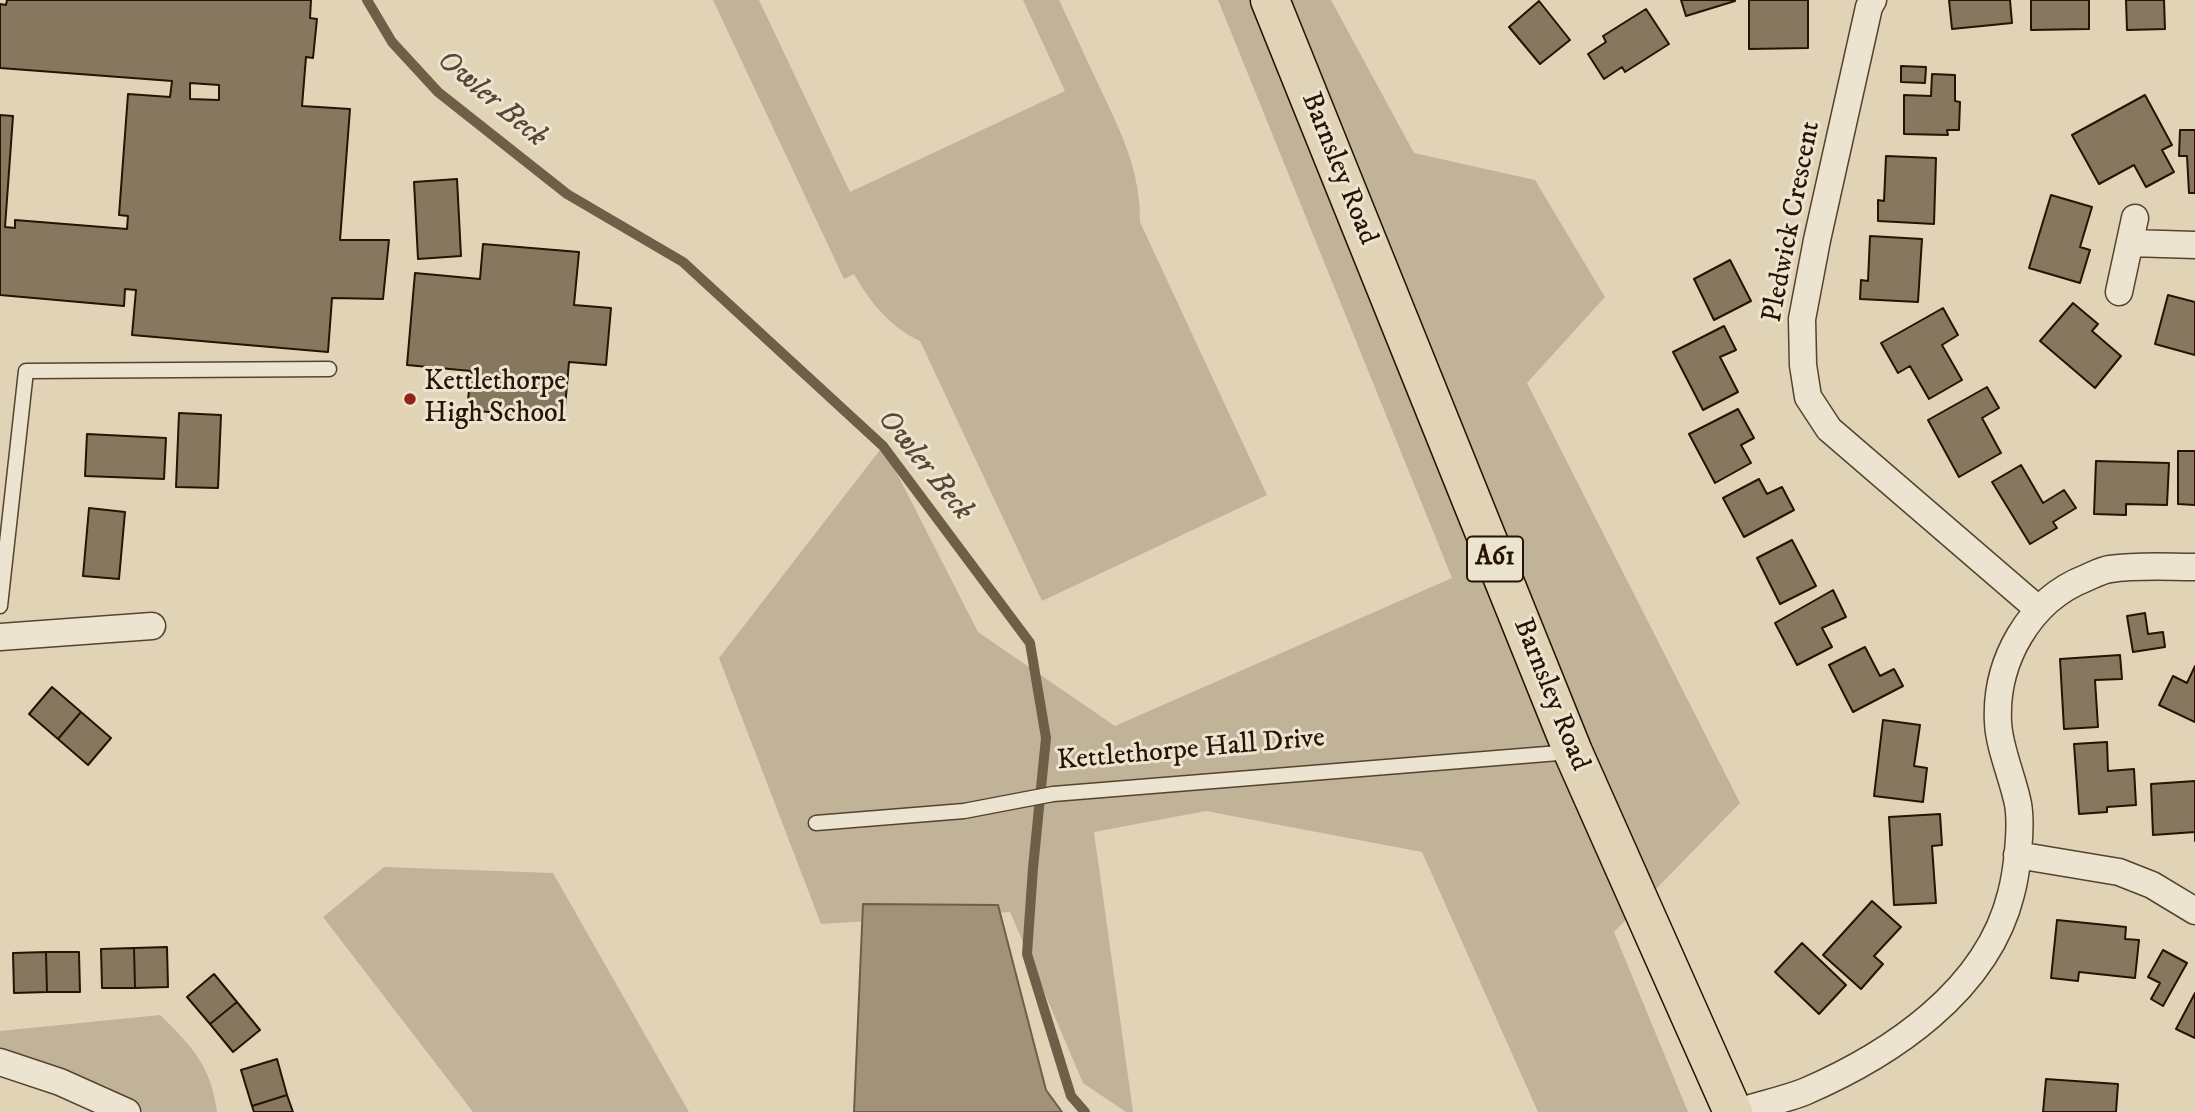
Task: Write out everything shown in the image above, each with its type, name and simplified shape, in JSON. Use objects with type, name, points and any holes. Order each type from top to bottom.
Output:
[{"type":"main road","name":"Barnsley Road","points":[[1270,0],[1573,752],[1735,1112]]},
{"type":"street","name":"Pledwick Crescent","points":[[1873,0],[1816,240],[1802,319],[1803,365],[1808,397],[1829,429],[2038,609]]},
{"type":"street","points":[[2119,292],[2132,230],[2195,245]]},
{"type":"street","points":[[1735,1112],[1802,1092],[1860,1064],[1921,1025],[1964,981],[1993,941],[2011,895],[2017,855],[2018,808],[1998,723],[2000,684],[2015,643],[2038,609],[2069,584],[2108,569],[2195,568]]},
{"type":"street","points":[[0,637],[152,626]]},
{"type":"street","points":[[2017,855],[2119,872],[2152,885],[2195,911]]},
{"type":"street","points":[[0,1062],[60,1082],[127,1112]]},
{"type":"lane","points":[[0,606],[26,371],[329,369]]},
{"type":"lane","name":"Kettlethorpe Hall Drive","points":[[816,823],[964,811],[1053,794],[1573,752]]},
{"type":"shaded area","points":[[713,0],[759,0],[850,192],[1065,91],[1023,0],[1059,0],[1128,153],[1137,186],[1140,222],[1267,495],[1042,601],[920,341],[900,329],[882,313],[854,274],[844,279]]},
{"type":"shaded area","points":[[1218,0],[1331,0],[1414,153],[1535,180],[1605,297],[1527,383],[1740,803],[1614,932],[1688,1112],[1538,1112],[1422,852],[1206,811],[1094,832],[1133,1112],[1126,1112],[1083,1083],[1010,912],[821,924],[719,658],[883,446],[978,632],[1115,726],[1452,578]]},
{"type":"shaded area","points":[[384,867],[553,873],[689,1112],[473,1112],[323,917]]},
{"type":"shaded area","points":[[863,904],[998,905],[1046,1090],[1062,1112],[854,1112]]},
{"type":"shaded area","points":[[160,1015],[191,1047],[205,1069],[217,1112],[127,1112],[0,1062],[0,1031]]},
{"type":"building","points":[[7,0],[311,0],[310,18],[317,19],[313,58],[306,57],[302,106],[350,109],[340,240],[389,240],[383,299],[332,298],[328,352],[132,335],[136,290],[125,289],[124,306],[0,295],[0,115],[13,116],[5,227],[15,228],[15,220],[127,229],[128,216],[119,215],[128,94],[170,97],[172,81],[0,68],[0,4],[6,5]],"holes":[[[190,83],[219,85],[219,100],[190,99]]]},
{"type":"building","points":[[1681,0],[1735,0],[1735,1],[1686,16]]},
{"type":"building","points":[[1749,0],[1808,0],[1808,48],[1749,49]]},
{"type":"building","points":[[1949,0],[2010,0],[2012,23],[1952,29]]},
{"type":"building","points":[[2031,0],[2089,0],[2089,29],[2031,30]]},
{"type":"building","points":[[2126,0],[2164,0],[2165,29],[2127,30]]},
{"type":"building","points":[[1539,1],[1570,40],[1540,64],[1509,27]]},
{"type":"building","points":[[1646,9],[1669,44],[1625,72],[1622,67],[1604,79],[1588,54],[1606,42],[1603,36]]},
{"type":"building","points":[[1901,66],[1926,67],[1925,83],[1901,82]]},
{"type":"building","points":[[1932,74],[1955,75],[1955,101],[1960,102],[1959,130],[1947,130],[1948,135],[1904,134],[1904,95],[1931,96]]},
{"type":"building","points":[[2145,95],[2172,145],[2162,150],[2174,172],[2146,187],[2134,165],[2099,184],[2072,135]]},
{"type":"building","points":[[2180,130],[2195,130],[2195,193],[2189,193],[2187,156],[2179,156]]},
{"type":"building","points":[[1886,156],[1936,158],[1934,224],[1878,221],[1878,200],[1884,201]]},
{"type":"building","points":[[457,179],[461,256],[418,259],[414,182]]},
{"type":"building","points":[[2051,195],[2092,207],[2080,247],[2090,250],[2080,283],[2029,268]]},
{"type":"building","points":[[1870,236],[1922,239],[1918,302],[1860,299],[1861,280],[1868,281]]},
{"type":"building","points":[[483,244],[579,252],[574,305],[611,308],[606,365],[569,362],[564,419],[467,410],[471,371],[407,365],[415,273],[480,279]]},
{"type":"building","points":[[1730,260],[1751,301],[1714,320],[1694,279]]},
{"type":"building","points":[[2168,295],[2195,302],[2195,355],[2155,344]]},
{"type":"building","points":[[2073,303],[2098,324],[2092,331],[2121,356],[2095,388],[2040,341]]},
{"type":"building","points":[[1943,308],[1958,335],[1942,345],[1962,380],[1929,399],[1910,366],[1898,373],[1881,343]]},
{"type":"building","points":[[1724,326],[1736,350],[1720,357],[1738,392],[1703,410],[1673,352]]},
{"type":"building","points":[[1987,387],[1999,408],[1982,418],[2001,453],[1959,477],[1928,420]]},
{"type":"building","points":[[1738,409],[1754,438],[1741,445],[1751,463],[1715,483],[1689,434]]},
{"type":"building","points":[[179,413],[221,415],[218,488],[176,487]]},
{"type":"building","points":[[87,434],[166,438],[164,479],[85,476]]},
{"type":"building","points":[[2178,451],[2195,451],[2195,505],[2178,504]]},
{"type":"building","points":[[2096,461],[2169,463],[2167,505],[2126,504],[2126,515],[2094,514]]},
{"type":"building","points":[[2021,465],[2043,503],[2064,490],[2076,508],[2053,522],[2057,528],[2030,544],[1992,482]]},
{"type":"building","points":[[1759,479],[1767,494],[1782,487],[1794,510],[1744,537],[1723,498]]},
{"type":"building","points":[[89,508],[125,512],[119,579],[83,576]]},
{"type":"building","points":[[1792,540],[1816,586],[1780,604],[1757,558]]},
{"type":"building","points":[[1833,590],[1846,617],[1822,628],[1832,647],[1797,665],[1775,623]]},
{"type":"building","points":[[2145,613],[2148,634],[2163,632],[2165,647],[2133,652],[2127,616]]},
{"type":"building","points":[[1865,647],[1880,676],[1894,669],[1903,686],[1853,712],[1829,665]]},
{"type":"building","points":[[2120,655],[2122,679],[2095,680],[2098,727],[2064,729],[2060,659]]},
{"type":"building","points":[[2195,666],[2195,722],[2159,705],[2173,676],[2187,683]]},
{"type":"building","points":[[52,687],[81,712],[58,739],[29,714]]},
{"type":"building","points":[[81,712],[111,738],[88,765],[58,739]]},
{"type":"building","points":[[1883,720],[1920,725],[1914,766],[1927,768],[1923,802],[1874,796]]},
{"type":"building","points":[[2107,742],[2108,771],[2134,769],[2136,805],[2107,807],[2107,812],[2079,814],[2074,744]]},
{"type":"building","points":[[2195,781],[2195,832],[2153,835],[2151,784]]},
{"type":"building","points":[[1940,814],[1942,845],[1932,846],[1936,903],[1894,905],[1889,817]]},
{"type":"building","points":[[1872,901],[1901,927],[1874,956],[1883,964],[1861,989],[1823,955]]},
{"type":"building","points":[[2057,920],[2126,927],[2125,939],[2139,940],[2135,978],[2079,972],[2078,981],[2051,978]]},
{"type":"building","points":[[1802,943],[1846,985],[1819,1014],[1775,972]]},
{"type":"building","points":[[167,947],[168,987],[135,988],[134,948]]},
{"type":"building","points":[[134,948],[135,988],[102,988],[101,949]]},
{"type":"building","points":[[2163,950],[2187,963],[2163,1006],[2151,999],[2160,983],[2148,977]]},
{"type":"building","points":[[46,952],[47,992],[14,993],[13,953]]},
{"type":"building","points":[[46,952],[79,952],[80,992],[47,992]]},
{"type":"building","points":[[214,974],[237,1002],[210,1024],[187,997]]},
{"type":"building","points":[[2195,993],[2195,1038],[2176,1029]]},
{"type":"building","points":[[237,1002],[260,1030],[233,1052],[210,1024]]},
{"type":"building","points":[[277,1059],[287,1095],[252,1106],[241,1070]]},
{"type":"building","points":[[2046,1079],[2118,1084],[2116,1112],[2043,1112]]},
{"type":"building","points":[[287,1095],[293,1112],[254,1112],[252,1106]]},
{"type":"waterway","name":"Owler Beck","points":[[367,0],[392,42],[438,92],[567,194],[683,262],[883,446],[1030,643],[1046,738],[1027,954],[1071,1096],[1085,1112]]},
{"type":"place","name":"Kettlethorpe High School","points":[[410,399]]}]
